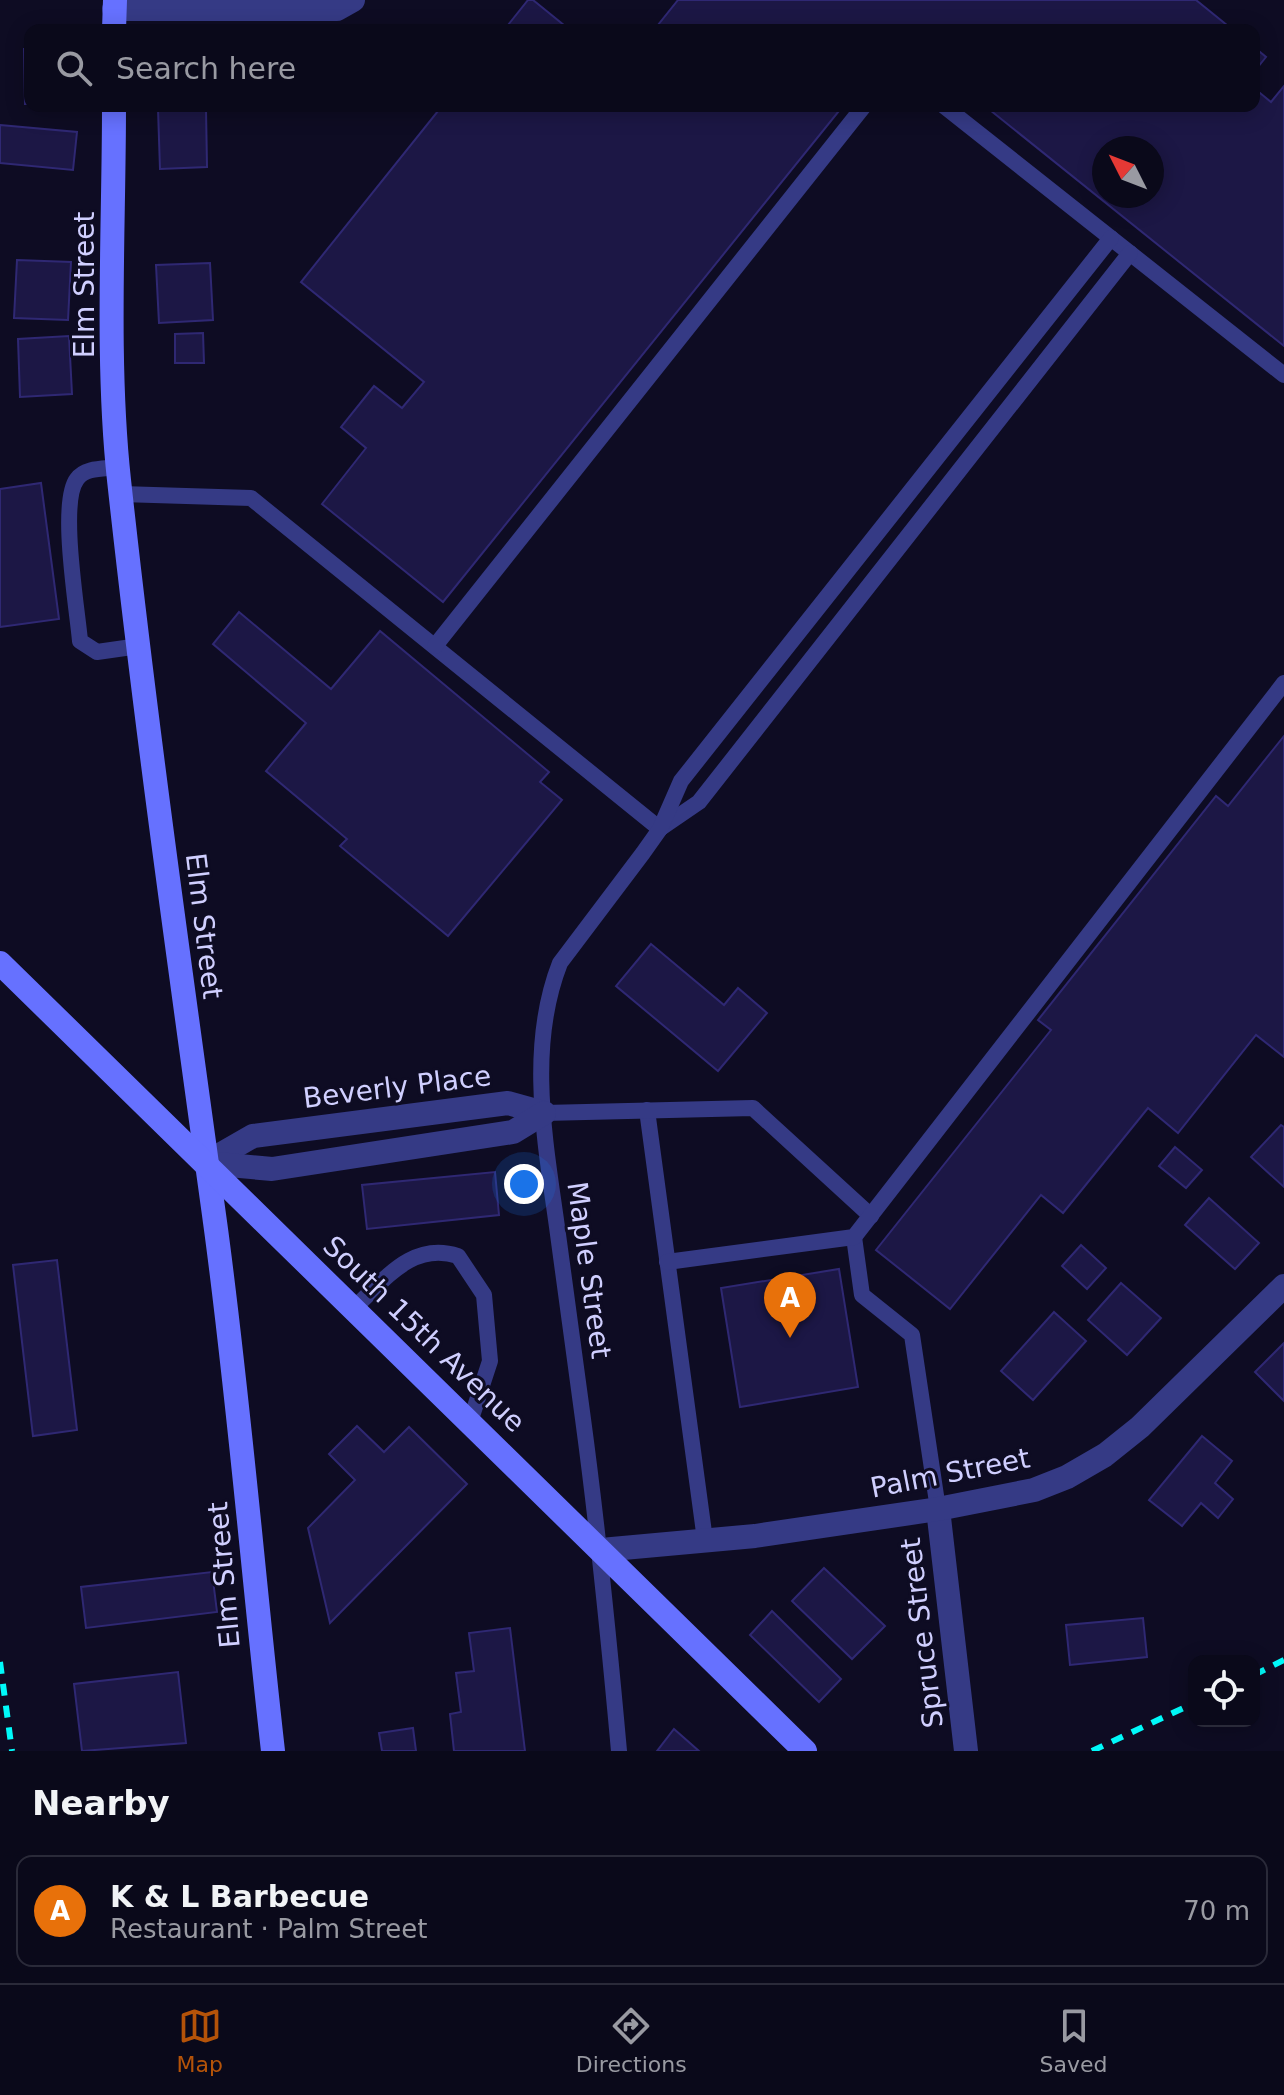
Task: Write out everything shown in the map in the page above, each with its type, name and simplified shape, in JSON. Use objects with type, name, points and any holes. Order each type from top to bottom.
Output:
[{"type":"street","points":[[114,13],[337,9],[353,0]]},
{"type":"street","name":"Elm Street","points":[[114,112],[113,336],[118,467],[249,1504],[273,1751]]},
{"type":"street","name":"South 15th Avenue","points":[[0,963],[805,1751]]},
{"type":"street","name":"Beverly Place","points":[[206,1163],[253,1136],[508,1103],[544,1113]]},
{"type":"street","points":[[206,1163],[272,1169],[513,1132],[544,1113]]},
{"type":"street","name":"Palm Street","points":[[601,1550],[705,1540],[938,1509],[1034,1490],[1067,1477],[1105,1455],[1140,1427],[1284,1286]]},
{"type":"street","name":"Spruce Street","points":[[938,1509],[966,1751]]},
{"type":"lane","points":[[435,646],[859,112]]},
{"type":"lane","points":[[952,112],[1284,375]]},
{"type":"lane","points":[[660,829],[681,781],[1111,238]]},
{"type":"lane","points":[[660,829],[699,802],[1130,253]]},
{"type":"lane","points":[[118,467],[90,470],[80,475],[67,498],[80,641],[97,652],[139,646]]},
{"type":"lane","points":[[121,494],[251,498],[660,829]]},
{"type":"lane","points":[[667,1262],[854,1237],[1284,683]]},
{"type":"lane","name":"Maple Street","points":[[619,1751],[601,1550],[544,1113],[540,1054],[545,1012],[560,963],[660,829]]},
{"type":"lane","points":[[544,1113],[753,1108],[871,1216]]},
{"type":"lane","points":[[647,1110],[705,1540]]},
{"type":"lane","points":[[854,1237],[862,1295],[912,1335],[938,1509]]},
{"type":"lane","points":[[354,1308],[407,1259],[428,1251],[458,1256],[484,1295],[490,1361],[470,1422]]},
{"type":"building","points":[[528,0],[533,0],[563,24],[509,24]]},
{"type":"building","points":[[678,0],[1196,0],[1226,24],[659,24]]},
{"type":"building","points":[[1284,86],[1284,346],[1112,208],[1164,208],[1164,136],[1092,136],[1092,192],[992,112],[1260,112],[1260,93],[1271,102]]},
{"type":"building","points":[[158,112],[206,112],[207,167],[160,169]]},
{"type":"building","points":[[437,112],[838,112],[443,602],[322,504],[366,448],[341,427],[374,386],[402,408],[424,382],[301,282]]},
{"type":"building","points":[[0,125],[77,132],[73,170],[0,163]]},
{"type":"building","points":[[17,260],[71,262],[68,320],[14,318]]},
{"type":"building","points":[[210,263],[213,320],[159,323],[156,265]]},
{"type":"building","points":[[203,333],[204,363],[175,363],[175,334]]},
{"type":"building","points":[[69,336],[72,394],[20,397],[18,339]]},
{"type":"building","points":[[41,483],[59,619],[0,627],[0,489]]},
{"type":"building","points":[[239,612],[331,689],[380,631],[549,772],[540,782],[562,800],[448,936],[340,846],[347,839],[266,771],[306,723],[213,644]]},
{"type":"building","points":[[1284,736],[1284,1057],[1256,1035],[1178,1133],[1148,1108],[1063,1213],[1041,1195],[950,1309],[876,1250],[1051,1030],[1038,1020],[1216,796],[1228,806]]},
{"type":"building","points":[[651,944],[724,1005],[738,988],[767,1013],[718,1071],[616,986]]},
{"type":"building","points":[[1281,1125],[1284,1127],[1284,1187],[1251,1157]]},
{"type":"building","points":[[1175,1147],[1202,1170],[1186,1188],[1159,1166]]},
{"type":"building","points":[[495,1172],[499,1215],[367,1229],[362,1185]]},
{"type":"building","points":[[1209,1198],[1259,1243],[1235,1269],[1185,1225]]},
{"type":"building","points":[[1081,1245],[1106,1268],[1087,1289],[1062,1266]]},
{"type":"building","points":[[57,1260],[77,1430],[33,1436],[13,1265]]},
{"type":"building","points":[[839,1269],[858,1387],[740,1407],[721,1288]]},
{"type":"building","points":[[1121,1283],[1161,1318],[1127,1355],[1088,1320]]},
{"type":"building","points":[[1054,1312],[1086,1341],[1033,1400],[1001,1371]]},
{"type":"building","points":[[1284,1343],[1284,1401],[1255,1372]]},
{"type":"building","points":[[357,1426],[384,1452],[409,1427],[467,1484],[330,1623],[308,1528],[355,1480],[329,1454]]},
{"type":"building","points":[[1202,1436],[1232,1461],[1215,1483],[1233,1499],[1218,1518],[1201,1503],[1182,1526],[1149,1500]]},
{"type":"building","points":[[824,1568],[885,1626],[852,1659],[792,1601]]},
{"type":"building","points":[[212,1572],[217,1612],[86,1628],[81,1587]]},
{"type":"building","points":[[772,1611],[841,1679],[819,1702],[750,1635]]},
{"type":"building","points":[[1143,1618],[1147,1657],[1070,1665],[1066,1625]]},
{"type":"building","points":[[510,1628],[525,1751],[454,1751],[450,1714],[461,1712],[456,1673],[474,1671],[469,1633]]},
{"type":"building","points":[[178,1672],[186,1743],[82,1751],[74,1684]]},
{"type":"building","points":[[413,1728],[416,1751],[382,1751],[379,1733]]},
{"type":"building","points":[[674,1729],[699,1751],[657,1751]]},
{"type":"railway","points":[[1260,1672],[1284,1660]]},
{"type":"railway","points":[[0,1662],[12,1751]]},
{"type":"railway","points":[[1092,1751],[1188,1706]]},
{"type":"place","name":"K & L Barbecue","points":[[790,1338]]}]
